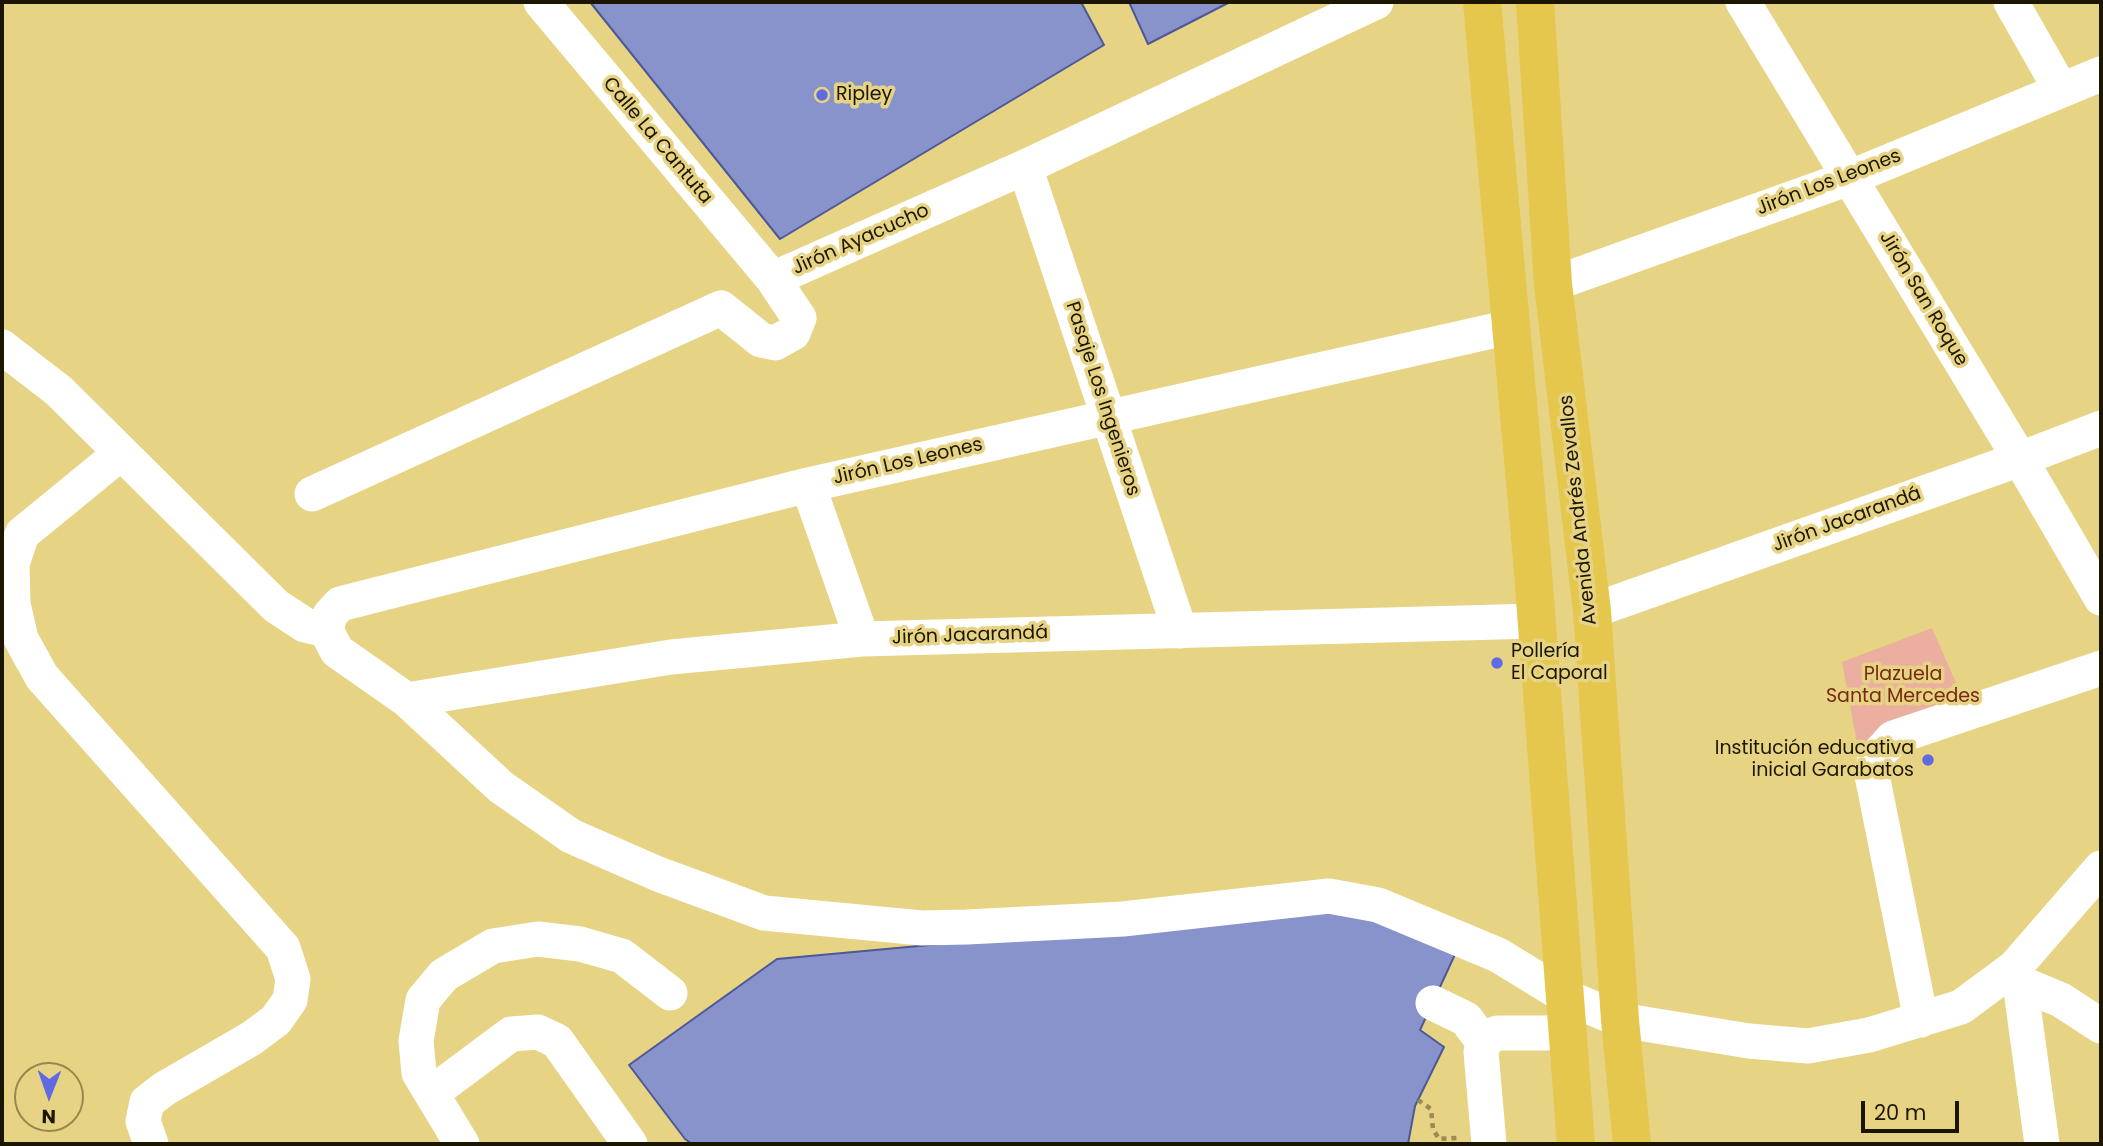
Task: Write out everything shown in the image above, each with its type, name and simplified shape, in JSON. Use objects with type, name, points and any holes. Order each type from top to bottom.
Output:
[{"type":"highway","points":[[1482,2],[1536,621],[1576,1144]]},
{"type":"highway","name":"Avenida Andrés Zevallos","points":[[1535,2],[1553,284],[1592,611],[1620,1020],[1632,1144]]},
{"type":"street","name":"Calle La Cantuta","points":[[541,2],[773,279]]},
{"type":"street","name":"Jirón Ayacucho","points":[[312,494],[721,308],[761,340],[775,343],[793,333],[799,318],[773,279],[1025,167],[1376,2]]},
{"type":"street","name":"Jirón San Roque","points":[[1743,2],[2020,459],[2101,598]]},
{"type":"street","points":[[2011,2],[2061,90]]},
{"type":"street","name":"Jirón Los Leones","points":[[1553,284],[1849,177],[2101,74]]},
{"type":"street","name":"Pasaje Los Ingenieros","points":[[1025,167],[1180,631]]},
{"type":"street","name":"Jirón Los Leones","points":[[326,631],[330,615],[340,604],[808,485],[1510,327]]},
{"type":"street","points":[[2,347],[59,391],[276,606],[305,625],[326,631],[337,651],[407,700],[501,787],[571,836],[658,874],[764,913],[922,929],[1123,919],[1329,896],[1378,905],[1498,955],[1566,1014]]},
{"type":"street","name":"Jirón Jacarandá","points":[[1592,611],[2101,428]]},
{"type":"street","points":[[121,453],[22,534],[12,564],[13,604],[21,639],[42,677],[283,948],[293,979],[290,1000],[276,1020],[252,1038],[164,1089],[147,1102],[143,1121],[151,1144]]},
{"type":"street","points":[[808,485],[862,639]]},
{"type":"street","name":"Jirón Jacarandá","points":[[407,700],[671,657],[862,639],[1536,621]]},
{"type":"street","points":[[1921,1020],[1872,775],[1875,758],[1893,738],[2101,668]]},
{"type":"street","points":[[1489,1144],[1481,1052],[1490,1036],[1566,1014],[1749,1041],[1808,1046],[1869,1035],[1961,1007],[2018,975],[2101,868]]},
{"type":"street","points":[[462,1144],[419,1073],[416,1041],[424,1000],[444,975],[493,946],[538,939],[580,944],[622,956],[670,993]]},
{"type":"street","points":[[2018,975],[2101,1026]]},
{"type":"street","points":[[2018,975],[2042,1144]]},
{"type":"street","points":[[1433,1003],[1466,1018],[1484,1043]]},
{"type":"street","points":[[432,1093],[511,1034],[538,1032],[557,1041],[630,1144]]},
{"type":"path","points":[[1418,1100],[1431,1109],[1433,1129],[1439,1139]]},
{"type":"green space","name":"Plazuela Santa Mercedes","points":[[1932,628],[1967,708],[1858,749],[1842,662]]},
{"type":"building","points":[[590,2],[1081,2],[1104,45],[780,239]]},
{"type":"building","points":[[1129,2],[1230,2],[1148,44]]},
{"type":"building","points":[[1366,905],[1458,948],[1420,1030],[1444,1047],[1415,1106],[1408,1144],[692,1144],[685,1139],[629,1065],[777,959]]},
{"type":"place","name":"Ripley","points":[[822,95]]},
{"type":"place","name":"Pollería El Caporal","points":[[1497,663]]},
{"type":"place","name":"Institución educativa inicial Garabatos","points":[[1928,760]]}]
